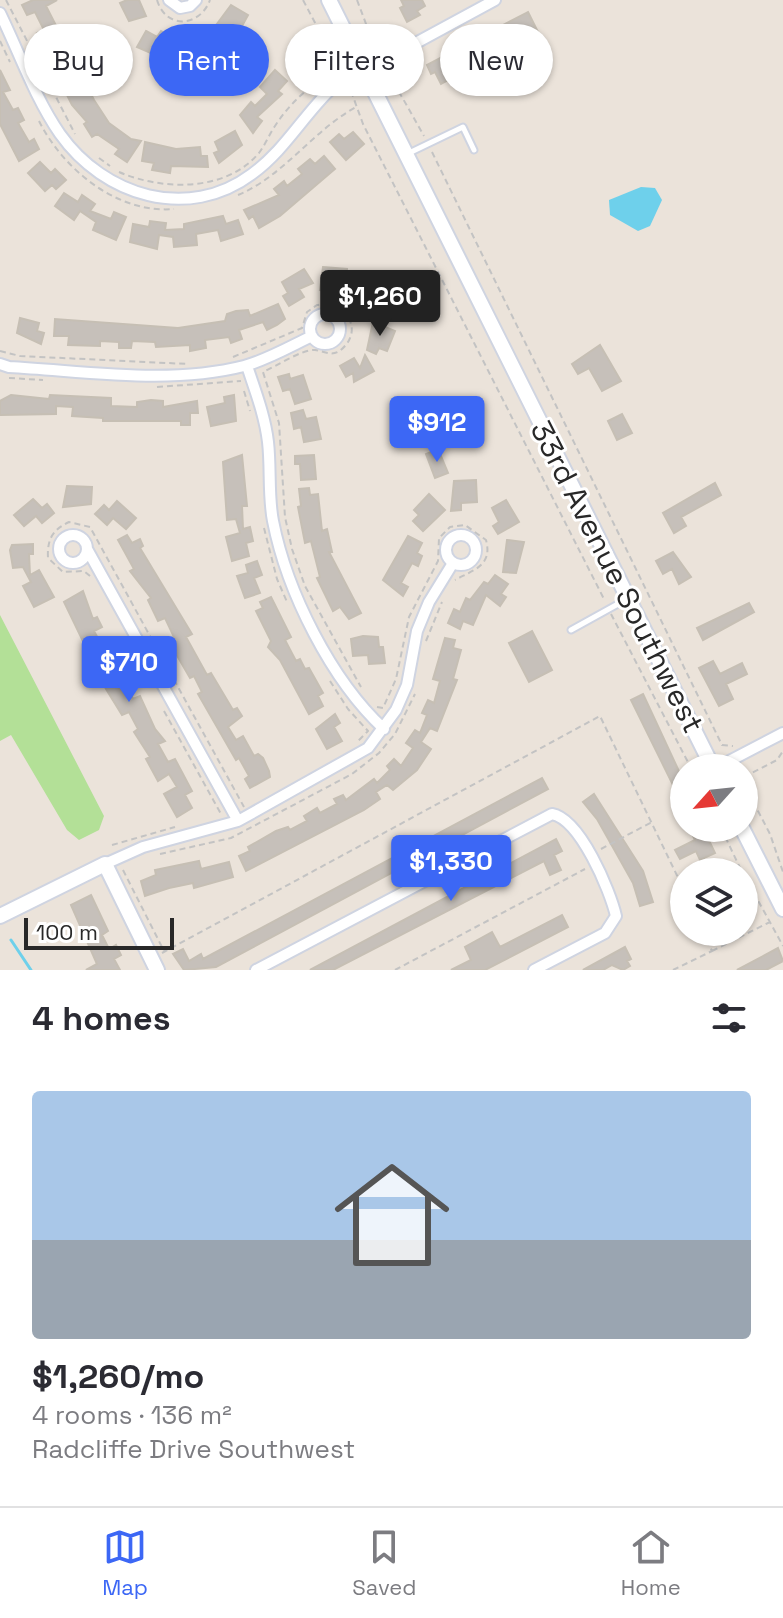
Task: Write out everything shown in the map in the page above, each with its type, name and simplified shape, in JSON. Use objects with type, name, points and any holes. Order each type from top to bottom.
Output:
[{"type":"street","points":[[169,0],[180,8],[190,6],[196,0]]},
{"type":"street","name":"33rd Avenue Southwest","points":[[329,0],[341,24]]},
{"type":"street","points":[[424,39],[495,0]]},
{"type":"street","points":[[0,13],[59,132],[77,154],[103,175],[132,190],[171,202],[229,189],[251,175],[275,155],[309,110],[324,96]]},
{"type":"street","name":"33rd Avenue Southwest","points":[[377,96],[707,754]]},
{"type":"street","points":[[0,364],[9,367],[175,375],[247,366],[312,336]]},
{"type":"street","points":[[247,366],[268,441],[272,519],[291,585],[345,686],[361,708],[384,729]]},
{"type":"street","points":[[87,549],[238,821]]},
{"type":"street","points":[[0,916],[128,852],[238,821],[352,760],[384,729],[407,685],[417,631],[429,602],[453,563]]},
{"type":"street","points":[[742,754],[783,733]]},
{"type":"street","points":[[256,970],[540,818],[563,816],[572,823],[592,860],[616,916],[605,933],[534,970]]},
{"type":"street","points":[[749,842],[783,909]]},
{"type":"street","points":[[105,864],[158,960]]},
{"type":"lane","points":[[406,155],[463,127],[474,150]]},
{"type":"lane","points":[[571,630],[628,599]]},
{"type":"path","points":[[6,0],[77,139]]},
{"type":"path","points":[[92,153],[115,170],[163,185],[213,180],[245,165],[259,153],[294,102],[339,68],[303,0]]},
{"type":"path","points":[[357,0],[366,24]]},
{"type":"path","points":[[0,41],[12,66]]},
{"type":"path","points":[[353,96],[363,124],[684,754]]},
{"type":"path","points":[[401,96],[428,144],[715,733],[722,745],[737,746]]},
{"type":"path","points":[[233,197],[264,180],[337,118],[358,106]]},
{"type":"path","points":[[37,116],[53,146],[94,186],[140,205],[184,208]]},
{"type":"path","points":[[228,358],[302,328],[307,312],[317,305],[337,306],[346,312],[351,322],[352,331],[343,349],[333,354],[313,350],[263,372],[279,423],[285,517],[292,549],[305,586],[367,696]]},
{"type":"path","points":[[0,351],[20,356],[193,364]]},
{"type":"path","points":[[0,375],[54,381]]},
{"type":"path","points":[[156,386],[195,387],[240,379],[252,417]]},
{"type":"path","points":[[91,576],[84,571],[63,572],[48,558],[47,544],[59,526],[69,522],[90,527],[244,807]]},
{"type":"path","points":[[263,525],[277,579],[292,611]]},
{"type":"path","points":[[373,702],[383,708],[390,696],[409,617],[438,561],[439,538],[450,527],[465,525],[486,540],[486,558],[477,571],[455,579],[449,590]]},
{"type":"path","points":[[425,646],[442,600]]},
{"type":"path","points":[[329,679],[348,709],[368,731],[355,744]]},
{"type":"path","points":[[153,856],[239,835],[352,774],[379,753],[395,734],[406,717],[418,683]]},
{"type":"path","points":[[164,710],[222,816]]},
{"type":"path","points":[[123,870],[158,960],[600,716],[670,860]]},
{"type":"path","points":[[758,770],[777,760],[783,751]]},
{"type":"path","points":[[758,811],[783,872]]},
{"type":"path","points":[[395,970],[592,860],[652,822]]},
{"type":"path","points":[[112,845],[179,826]]},
{"type":"path","points":[[758,900],[783,946]]},
{"type":"path","points":[[673,970],[771,922]]},
{"type":"path","points":[[710,946],[712,951]]},
{"type":"green space","points":[[0,615],[104,816],[99,830],[79,840],[67,830],[11,735],[0,741]]},
{"type":"water","points":[[641,187],[655,188],[662,200],[650,226],[638,231],[610,215],[609,200]]},
{"type":"building","points":[[33,0],[57,0],[46,6],[55,24],[41,24],[35,12],[27,15],[22,5]]},
{"type":"building","points":[[139,0],[146,16],[129,21],[120,3]]},
{"type":"building","points":[[401,0],[422,0],[425,6],[417,11],[420,15],[407,22],[400,8],[404,6]]},
{"type":"building","points":[[231,5],[248,15],[243,24],[217,24]]},
{"type":"building","points":[[528,12],[534,24],[505,24]]},
{"type":"building","points":[[146,31],[149,33],[149,52],[137,47]]},
{"type":"building","points":[[440,58],[440,82],[435,72],[431,74],[427,65]]},
{"type":"building","points":[[0,70],[10,90],[3,92],[13,110],[18,108],[24,120],[18,123],[29,142],[34,139],[39,149],[19,161],[0,124]]},
{"type":"building","points":[[275,70],[285,79],[278,91],[282,94],[257,117],[262,121],[253,133],[240,115],[251,102],[255,106],[269,96],[269,77]]},
{"type":"building","points":[[68,96],[92,96],[109,123],[131,139],[141,141],[127,162],[115,154],[119,149],[97,134],[92,137],[84,124],[87,122]]},
{"type":"building","points":[[235,131],[242,145],[219,163],[214,153],[219,151],[215,142]]},
{"type":"building","points":[[353,132],[364,144],[346,160],[330,142],[339,134],[344,139]]},
{"type":"building","points":[[145,142],[176,149],[200,147],[201,156],[207,156],[208,167],[171,166],[170,173],[152,170],[154,163],[142,161]]},
{"type":"building","points":[[324,156],[335,169],[280,216],[259,228],[253,216],[249,219],[244,210],[279,195],[274,189],[284,181],[287,186],[302,174],[298,169],[310,159],[315,164]]},
{"type":"building","points":[[40,162],[51,173],[55,169],[66,180],[56,189],[52,185],[45,191],[28,173]]},
{"type":"building","points":[[64,193],[78,202],[82,195],[95,204],[90,211],[111,219],[114,212],[126,217],[116,240],[93,230],[96,222],[80,211],[74,220],[55,206]]},
{"type":"building","points":[[223,216],[226,224],[238,220],[243,234],[221,241],[218,230],[196,234],[197,245],[174,247],[173,237],[159,235],[157,249],[130,242],[133,224],[149,227],[150,221],[166,223],[165,230],[184,229],[184,224]]},
{"type":"building","points":[[323,267],[347,269],[346,285],[330,284],[330,291],[320,290]]},
{"type":"building","points":[[304,269],[313,283],[299,289],[304,297],[289,306],[283,296],[288,293],[282,282]]},
{"type":"building","points":[[373,284],[389,300],[377,312],[367,301],[361,307],[350,296],[360,286],[365,292]]},
{"type":"building","points":[[278,304],[285,319],[277,325],[267,330],[263,322],[239,330],[242,339],[231,343],[229,337],[205,340],[206,348],[190,351],[190,345],[156,347],[155,342],[132,341],[131,348],[119,348],[119,342],[100,341],[100,346],[68,345],[69,336],[54,336],[55,319],[178,328],[225,321],[227,314],[236,311],[248,310],[250,316]]},
{"type":"building","points":[[20,318],[39,323],[37,331],[44,333],[41,344],[17,333]]},
{"type":"building","points":[[373,322],[395,331],[387,351],[379,348],[376,354],[367,350]]},
{"type":"building","points":[[600,345],[621,381],[602,391],[589,368],[578,374],[572,364]]},
{"type":"building","points":[[365,355],[374,371],[354,382],[353,373],[346,377],[340,366],[354,358],[360,368]]},
{"type":"building","points":[[289,374],[290,379],[303,375],[311,399],[295,404],[290,389],[283,391],[278,377]]},
{"type":"building","points":[[11,395],[49,399],[50,395],[111,398],[111,406],[137,407],[137,402],[151,400],[163,401],[163,407],[197,401],[198,413],[190,413],[190,425],[181,425],[181,421],[103,421],[103,418],[72,416],[73,407],[56,406],[56,414],[0,415],[0,401]]},
{"type":"building","points":[[234,395],[236,421],[211,426],[207,407],[225,403],[224,397]]},
{"type":"building","points":[[303,410],[306,419],[316,417],[321,439],[304,442],[301,427],[294,429],[291,413]]},
{"type":"building","points":[[622,414],[632,433],[617,440],[608,421]]},
{"type":"building","points":[[438,449],[448,473],[435,478],[426,454]]},
{"type":"building","points":[[242,455],[247,506],[242,506],[243,529],[250,527],[253,541],[246,543],[249,556],[232,561],[226,537],[240,533],[236,519],[227,520],[223,462]]},
{"type":"building","points":[[314,455],[316,479],[301,480],[300,464],[295,464],[295,456]]},
{"type":"building","points":[[476,480],[477,502],[461,503],[461,510],[451,511],[454,481]]},
{"type":"building","points":[[715,483],[721,495],[681,517],[686,526],[674,533],[663,513]]},
{"type":"building","points":[[67,486],[92,487],[91,504],[63,507]]},
{"type":"building","points":[[309,488],[310,495],[318,494],[322,531],[327,529],[332,552],[329,552],[361,613],[349,619],[340,607],[333,611],[317,578],[320,577],[311,541],[305,543],[298,507],[301,506],[299,489]]},
{"type":"building","points":[[429,494],[445,510],[423,531],[413,521],[419,515],[414,510]]},
{"type":"building","points":[[33,499],[42,508],[47,504],[54,513],[42,523],[36,516],[24,526],[14,515]]},
{"type":"building","points":[[506,500],[519,522],[498,534],[493,526],[499,522],[492,508]]},
{"type":"building","points":[[117,501],[136,518],[126,529],[113,518],[107,525],[95,514],[104,505],[109,510]]},
{"type":"building","points":[[127,535],[132,543],[140,539],[143,546],[140,548],[192,634],[186,637],[207,675],[211,673],[233,710],[237,708],[242,716],[228,727],[236,740],[243,736],[254,756],[258,754],[263,758],[270,777],[250,788],[245,779],[249,776],[239,758],[236,760],[198,694],[202,692],[194,676],[190,678],[168,640],[174,637],[165,618],[158,621],[148,600],[151,598],[130,571],[134,569],[118,540]]},
{"type":"building","points":[[408,536],[422,543],[417,553],[422,556],[418,566],[412,563],[401,583],[408,587],[403,596],[383,580]]},
{"type":"building","points":[[507,540],[524,542],[516,573],[503,572]]},
{"type":"building","points":[[33,544],[33,554],[29,554],[30,575],[39,570],[54,597],[34,607],[23,586],[31,582],[23,567],[13,568],[10,550],[12,545]]},
{"type":"building","points":[[673,552],[691,577],[679,584],[672,569],[663,574],[656,561]]},
{"type":"building","points":[[257,561],[262,575],[254,578],[260,593],[245,598],[237,576],[248,573],[246,565]]},
{"type":"building","points":[[495,575],[508,584],[501,594],[506,597],[500,606],[486,595],[473,625],[463,621],[460,629],[448,623],[454,609],[460,612],[466,598],[470,600],[484,582],[488,584]]},
{"type":"building","points":[[83,591],[93,619],[97,617],[102,627],[94,631],[116,672],[125,667],[130,676],[123,680],[133,699],[140,696],[155,729],[165,741],[158,744],[168,762],[175,759],[192,791],[185,795],[192,808],[177,817],[164,794],[177,787],[169,774],[158,781],[146,759],[150,757],[134,732],[138,729],[129,712],[122,715],[106,689],[64,602]]},
{"type":"building","points":[[271,597],[291,637],[285,640],[296,661],[300,659],[305,669],[309,668],[323,693],[318,696],[323,706],[309,714],[280,660],[268,647],[271,641],[256,611],[263,608],[260,602]]},
{"type":"building","points":[[749,603],[754,612],[703,640],[697,628]]},
{"type":"building","points":[[532,631],[552,670],[529,682],[509,643]]},
{"type":"building","points":[[378,637],[385,663],[369,664],[368,655],[353,656],[351,639]]},
{"type":"building","points":[[445,638],[455,640],[453,648],[461,650],[453,679],[457,680],[437,731],[430,728],[421,742],[431,749],[417,770],[393,790],[387,785],[376,792],[380,799],[364,810],[246,871],[239,856],[250,851],[248,847],[276,831],[288,827],[290,830],[307,821],[304,816],[317,808],[320,813],[337,804],[334,799],[343,795],[346,800],[374,779],[377,783],[390,770],[387,766],[394,759],[401,766],[413,748],[406,743],[415,730],[420,733],[427,715],[422,713],[428,700],[434,703],[440,681],[433,679]]},
{"type":"building","points":[[713,661],[720,674],[742,663],[747,674],[726,684],[733,699],[719,706],[699,668]]},
{"type":"building","points":[[643,694],[671,754],[670,779],[631,700]]},
{"type":"building","points":[[335,714],[340,723],[334,727],[342,741],[327,749],[316,729]]},
{"type":"building","points":[[542,778],[548,789],[216,967],[184,970],[173,954],[183,949],[189,961],[201,954],[203,959]]},
{"type":"building","points":[[594,794],[643,871],[653,902],[640,906],[633,883],[597,819],[583,802]]},
{"type":"building","points":[[556,839],[562,851],[554,855],[561,870],[550,875],[544,861],[333,970],[310,970]]},
{"type":"building","points":[[691,842],[710,842],[715,853],[699,858],[696,851],[679,858],[675,850]]},
{"type":"building","points":[[199,861],[201,869],[229,862],[233,877],[194,888],[193,883],[169,888],[145,896],[141,881],[156,875],[155,870]]},
{"type":"building","points":[[91,895],[108,931],[102,935],[109,949],[116,945],[121,955],[114,959],[120,970],[86,970],[97,964],[71,905]]},
{"type":"building","points":[[562,915],[568,927],[485,970],[451,970],[471,960],[465,947],[492,932],[500,947]]},
{"type":"building","points":[[625,947],[631,959],[627,961],[630,966],[623,970],[612,965],[603,970],[583,970]]},
{"type":"building","points":[[778,948],[783,961],[766,970],[737,970]]},
{"type":"waterway","points":[[11,940],[31,970]]}]
